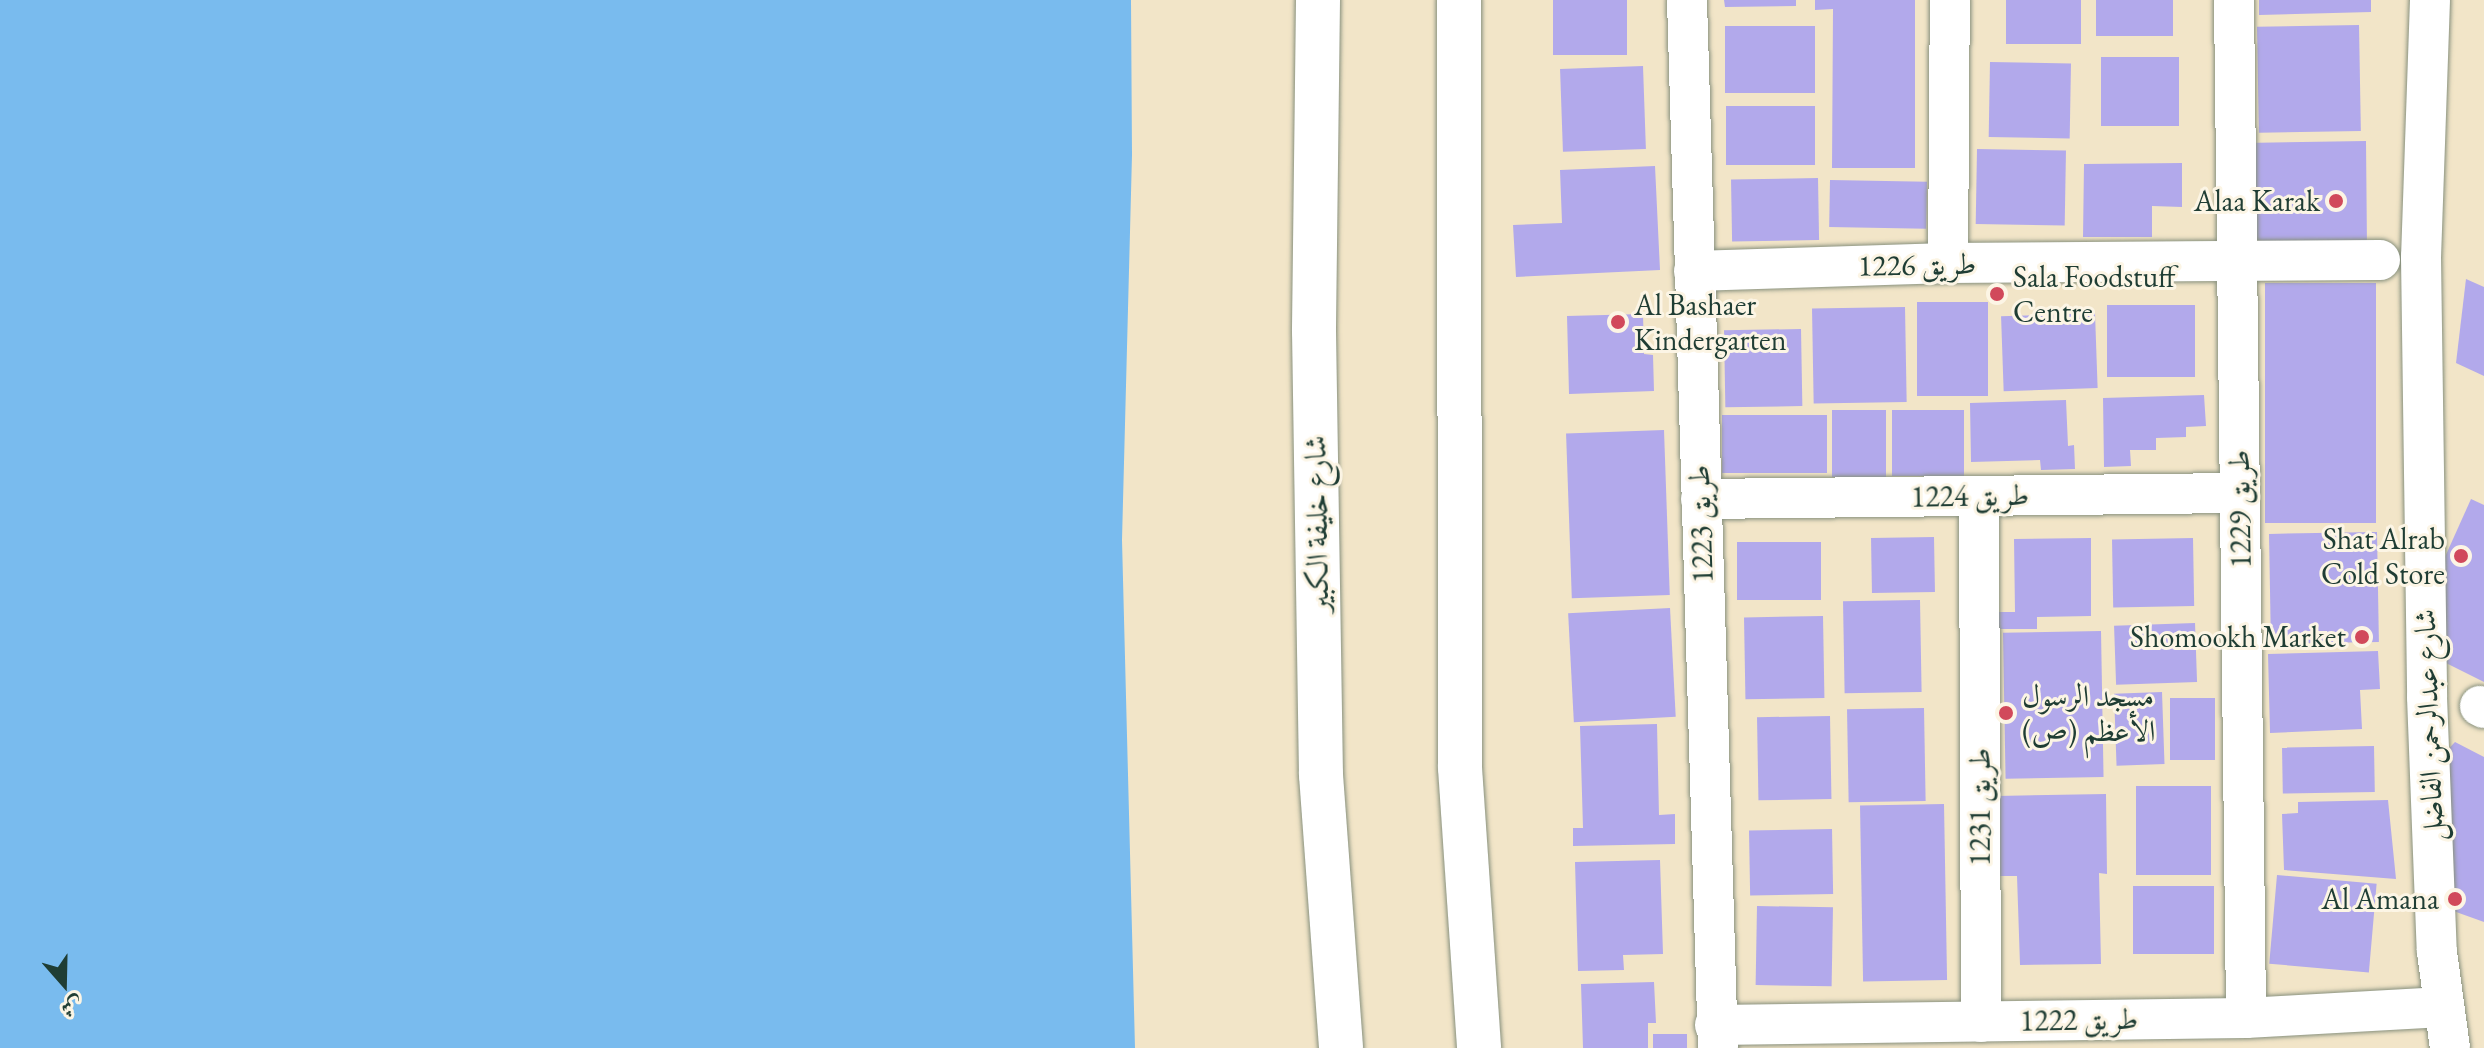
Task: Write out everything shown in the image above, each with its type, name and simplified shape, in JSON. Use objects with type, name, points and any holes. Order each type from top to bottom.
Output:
[{"type":"main road","name":"شارع خليفة الكبير","points":[[1318,0],[1314,331],[1321,759],[1341,1048]]},
{"type":"main road","points":[[1459,0],[1460,768],[1479,1048]]},
{"type":"street","name":"طريق 1223","points":[[1687,0],[1716,1036]]},
{"type":"street","points":[[1948,263],[1950,0]]},
{"type":"street","name":"طريق 1229","points":[[2234,0],[2246,1018]]},
{"type":"street","name":"شارع عبدالرحمن الفاضل","points":[[2430,0],[2421,257],[2427,697],[2437,952],[2450,1048]]},
{"type":"street","name":"شارع عبدالرحمن الفاضل","points":[[2421,257],[2446,133],[2455,0]]},
{"type":"street","name":"طريق 1226","points":[[1694,271],[1948,263],[2380,260]]},
{"type":"street","name":"طريق 1224","points":[[1701,499],[2240,493]]},
{"type":"street","name":"طريق 1231","points":[[1979,496],[1981,1022]]},
{"type":"street","name":"طريق 1222","points":[[1716,1036],[1981,1022],[2177,1033],[2246,1018],[2443,1007]]},
{"type":"water","points":[[0,0],[1131,0],[1132,155],[1122,540],[1135,1048],[0,1048]]},
{"type":"building","points":[[1553,0],[1627,0],[1627,55],[1553,55]]},
{"type":"building","points":[[1724,0],[1796,0],[1796,6],[1725,7]]},
{"type":"building","points":[[1815,0],[1915,0],[1915,168],[1832,168],[1833,9],[1815,10]]},
{"type":"building","points":[[2006,0],[2081,0],[2081,44],[2006,44]]},
{"type":"building","points":[[2096,0],[2173,0],[2173,36],[2096,36]]},
{"type":"building","points":[[2259,0],[2371,0],[2371,12],[2259,15]]},
{"type":"building","points":[[2359,25],[2361,131],[2259,133],[2257,27]]},
{"type":"building","points":[[1725,26],[1815,26],[1815,93],[1725,93]]},
{"type":"building","points":[[2101,57],[2179,57],[2179,126],[2101,126]]},
{"type":"building","points":[[1990,62],[2071,63],[2070,138],[1989,137]]},
{"type":"building","points":[[1643,66],[1646,149],[1563,152],[1560,69]]},
{"type":"building","points":[[1726,106],[1815,106],[1815,165],[1726,165]]},
{"type":"building","points":[[2366,141],[2367,248],[2257,249],[2257,214],[2245,214],[2244,143]]},
{"type":"building","points":[[1977,149],[2066,151],[2065,226],[1976,224]]},
{"type":"building","points":[[2182,163],[2182,207],[2152,206],[2152,237],[2083,237],[2084,164]]},
{"type":"building","points":[[1655,166],[1660,270],[1516,277],[1513,225],[1562,223],[1560,170]]},
{"type":"building","points":[[1818,178],[1819,240],[1732,242],[1731,180]]},
{"type":"building","points":[[1830,180],[1927,182],[1926,229],[1829,227]]},
{"type":"building","points":[[2466,279],[2484,287],[2484,376],[2456,363]]},
{"type":"building","points":[[2265,283],[2376,283],[2376,523],[2265,523]]},
{"type":"building","points":[[1917,302],[1988,302],[1988,396],[1917,396]]},
{"type":"building","points":[[2107,305],[2195,305],[2195,377],[2107,377]]},
{"type":"building","points":[[1905,307],[1907,402],[1814,404],[1812,309]]},
{"type":"building","points":[[2095,313],[2098,388],[2004,391],[2001,316]]},
{"type":"building","points":[[1643,314],[1644,354],[1653,355],[1654,391],[1569,394],[1567,316]]},
{"type":"building","points":[[1801,329],[1802,406],[1725,407],[1724,330]]},
{"type":"building","points":[[2204,395],[2206,426],[2186,427],[2186,437],[2156,438],[2156,450],[2130,450],[2131,466],[2104,467],[2103,398]]},
{"type":"building","points":[[2066,400],[2068,446],[2074,445],[2075,469],[2041,470],[2040,460],[1971,462],[1970,403]]},
{"type":"building","points":[[1832,410],[1886,410],[1886,477],[1832,477]]},
{"type":"building","points":[[1892,410],[1964,410],[1964,476],[1892,476]]},
{"type":"building","points":[[1722,415],[1827,415],[1827,473],[1722,473]]},
{"type":"building","points":[[1664,430],[1670,595],[1572,598],[1566,433]]},
{"type":"building","points":[[2471,499],[2484,505],[2484,682],[2446,663],[2440,568]]},
{"type":"building","points":[[2377,532],[2379,642],[2271,644],[2269,534]]},
{"type":"building","points":[[1934,537],[1935,592],[1872,593],[1871,538]]},
{"type":"building","points":[[2091,538],[2091,616],[2037,617],[2037,629],[1999,629],[1999,612],[2015,612],[2014,539]]},
{"type":"building","points":[[2193,538],[2194,606],[2113,607],[2112,539]]},
{"type":"building","points":[[1737,542],[1821,542],[1821,600],[1737,600]]},
{"type":"building","points":[[1920,600],[1922,692],[1845,693],[1843,601]]},
{"type":"building","points":[[1670,608],[1676,717],[1574,722],[1568,613]]},
{"type":"building","points":[[1823,616],[1824,698],[1745,699],[1744,617]]},
{"type":"building","points":[[2195,623],[2197,682],[2116,685],[2114,626]]},
{"type":"building","points":[[2101,631],[2104,777],[2006,779],[2003,633]]},
{"type":"building","points":[[2378,651],[2380,689],[2360,690],[2362,729],[2270,733],[2268,654]]},
{"type":"building","points":[[2162,692],[2165,764],[2117,766],[2114,694]]},
{"type":"building","points":[[2170,698],[2215,698],[2215,760],[2170,760]]},
{"type":"building","points":[[1924,708],[1926,801],[1849,802],[1847,709]]},
{"type":"building","points":[[1830,716],[1831,799],[1758,800],[1757,717]]},
{"type":"building","points":[[1657,724],[1659,815],[1675,814],[1675,844],[1573,846],[1573,828],[1583,828],[1580,726]]},
{"type":"building","points":[[2455,742],[2484,757],[2484,922],[2445,908],[2440,758]]},
{"type":"building","points":[[2374,746],[2375,792],[2283,794],[2282,748]]},
{"type":"building","points":[[2136,786],[2211,786],[2211,875],[2136,875]]},
{"type":"building","points":[[2106,794],[2107,874],[2099,873],[2101,964],[2020,965],[2017,876],[1999,876],[1997,796]]},
{"type":"building","points":[[2388,800],[2396,879],[2284,870],[2282,814],[2298,813],[2298,802]]},
{"type":"building","points":[[1944,804],[1947,980],[1863,981],[1860,805]]},
{"type":"building","points":[[1832,829],[1833,894],[1750,895],[1749,830]]},
{"type":"building","points":[[1660,860],[1663,954],[1623,955],[1624,970],[1578,971],[1575,862]]},
{"type":"building","points":[[2277,875],[2377,884],[2369,972],[2269,964]]},
{"type":"building","points":[[2133,886],[2214,886],[2214,954],[2133,954]]},
{"type":"building","points":[[1757,906],[1833,907],[1832,986],[1756,985]]},
{"type":"building","points":[[1654,982],[1656,1023],[1648,1023],[1648,1048],[1583,1048],[1581,984]]},
{"type":"building","points":[[1653,1034],[1687,1034],[1687,1048],[1653,1048]]},
{"type":"place","name":"Alaa Karak","points":[[2336,201]]},
{"type":"place","name":"Sala Foodstuff Centre","points":[[1997,294]]},
{"type":"place","name":"Al Bashaer Kindergarten","points":[[1618,322]]},
{"type":"place","name":"Shat Alrab Cold Store","points":[[2461,556]]},
{"type":"place","name":"Shomookh Market","points":[[2362,637]]},
{"type":"place","name":"مسجد الرسول الأعظم (ص)","points":[[2006,713]]},
{"type":"place","name":"Al Amana","points":[[2455,899]]}]
